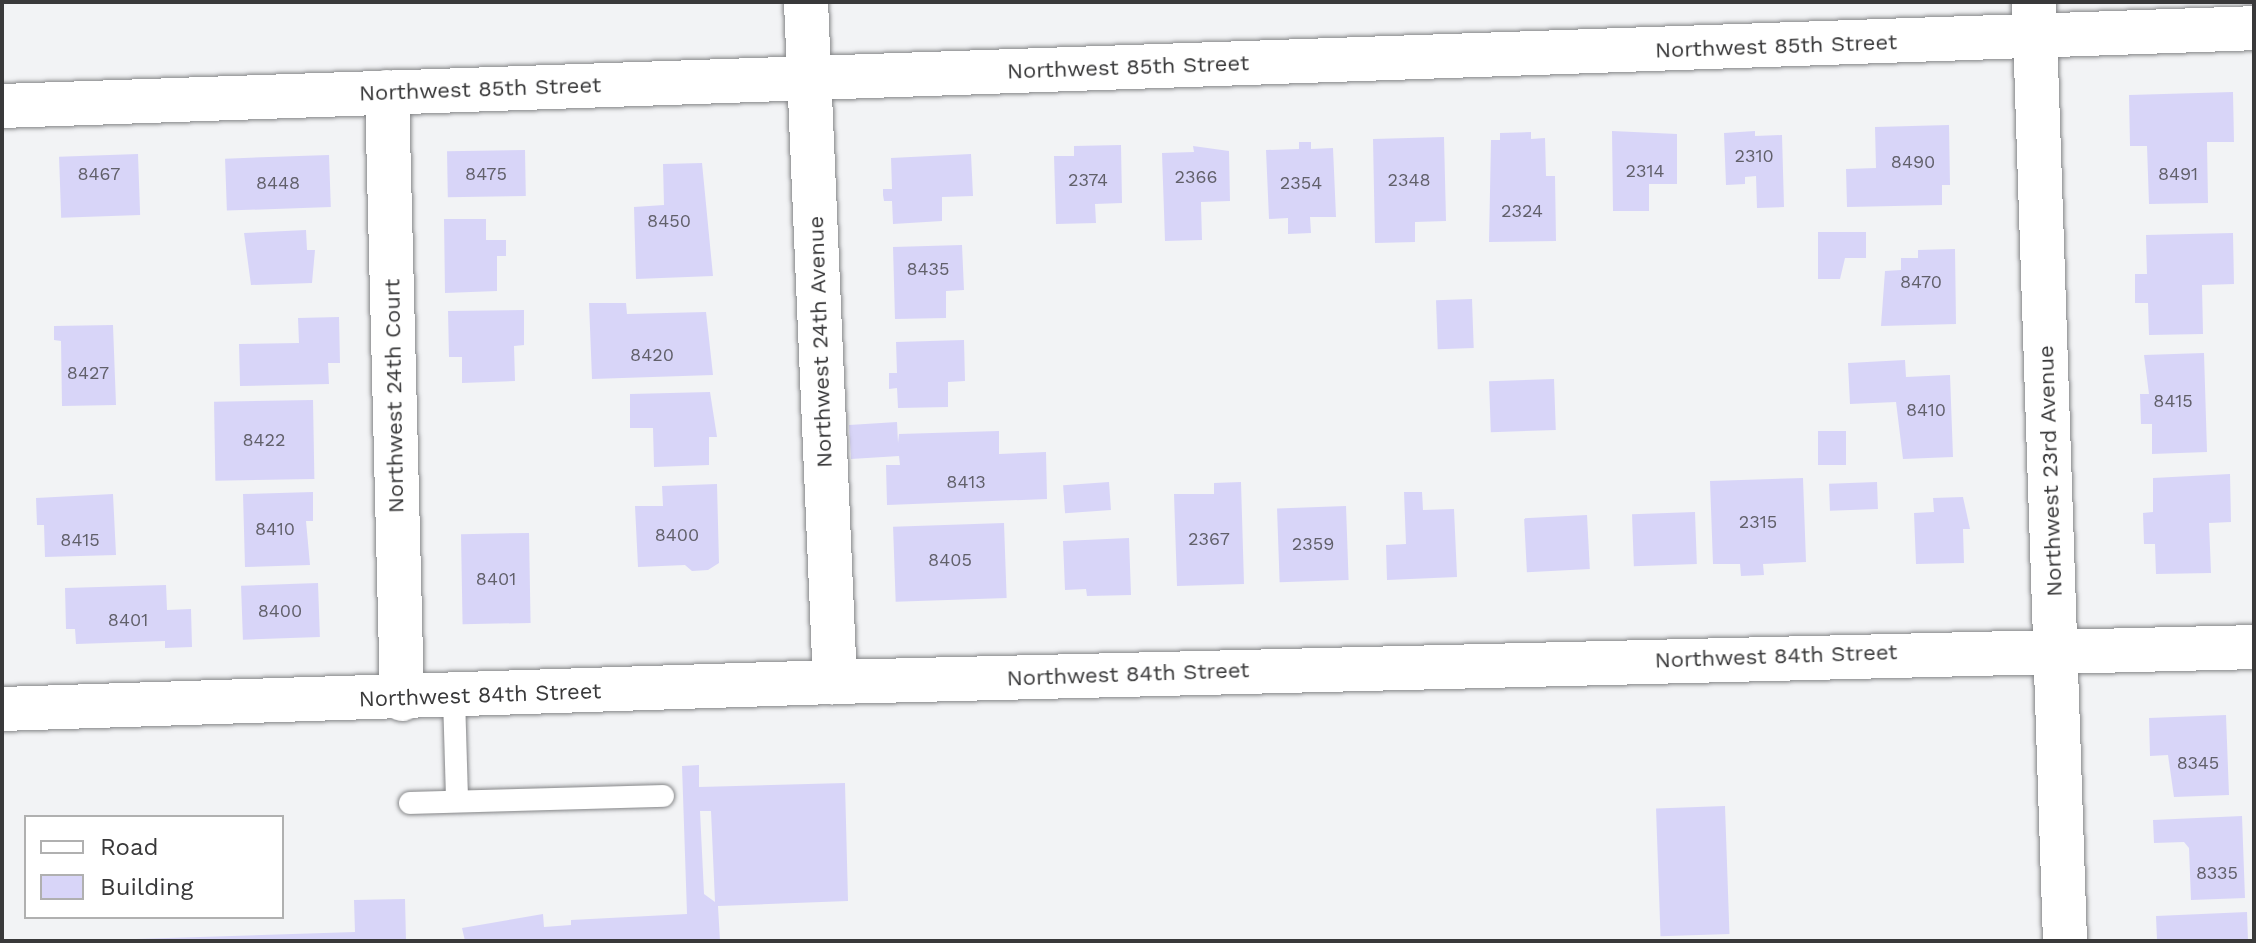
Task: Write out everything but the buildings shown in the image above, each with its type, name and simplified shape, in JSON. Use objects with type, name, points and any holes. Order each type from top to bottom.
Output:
[{"type":"street","name":"Northwest 24th Avenue","points":[[806,2],[835,682]]},
{"type":"street","name":"Northwest 85th Street","points":[[2,106],[809,77],[2034,20],[2254,28]]},
{"type":"street","name":"Northwest 23rd Avenue","points":[[2034,20],[2065,941]]},
{"type":"street","name":"Northwest 24th Court","points":[[387,92],[402,699]]},
{"type":"street","name":"Northwest 84th Street","points":[[2,709],[402,699],[835,682],[2056,649],[2254,647]]},
{"type":"lane","points":[[454,697],[457,801]]},
{"type":"lane","points":[[410,803],[663,796]]}]
